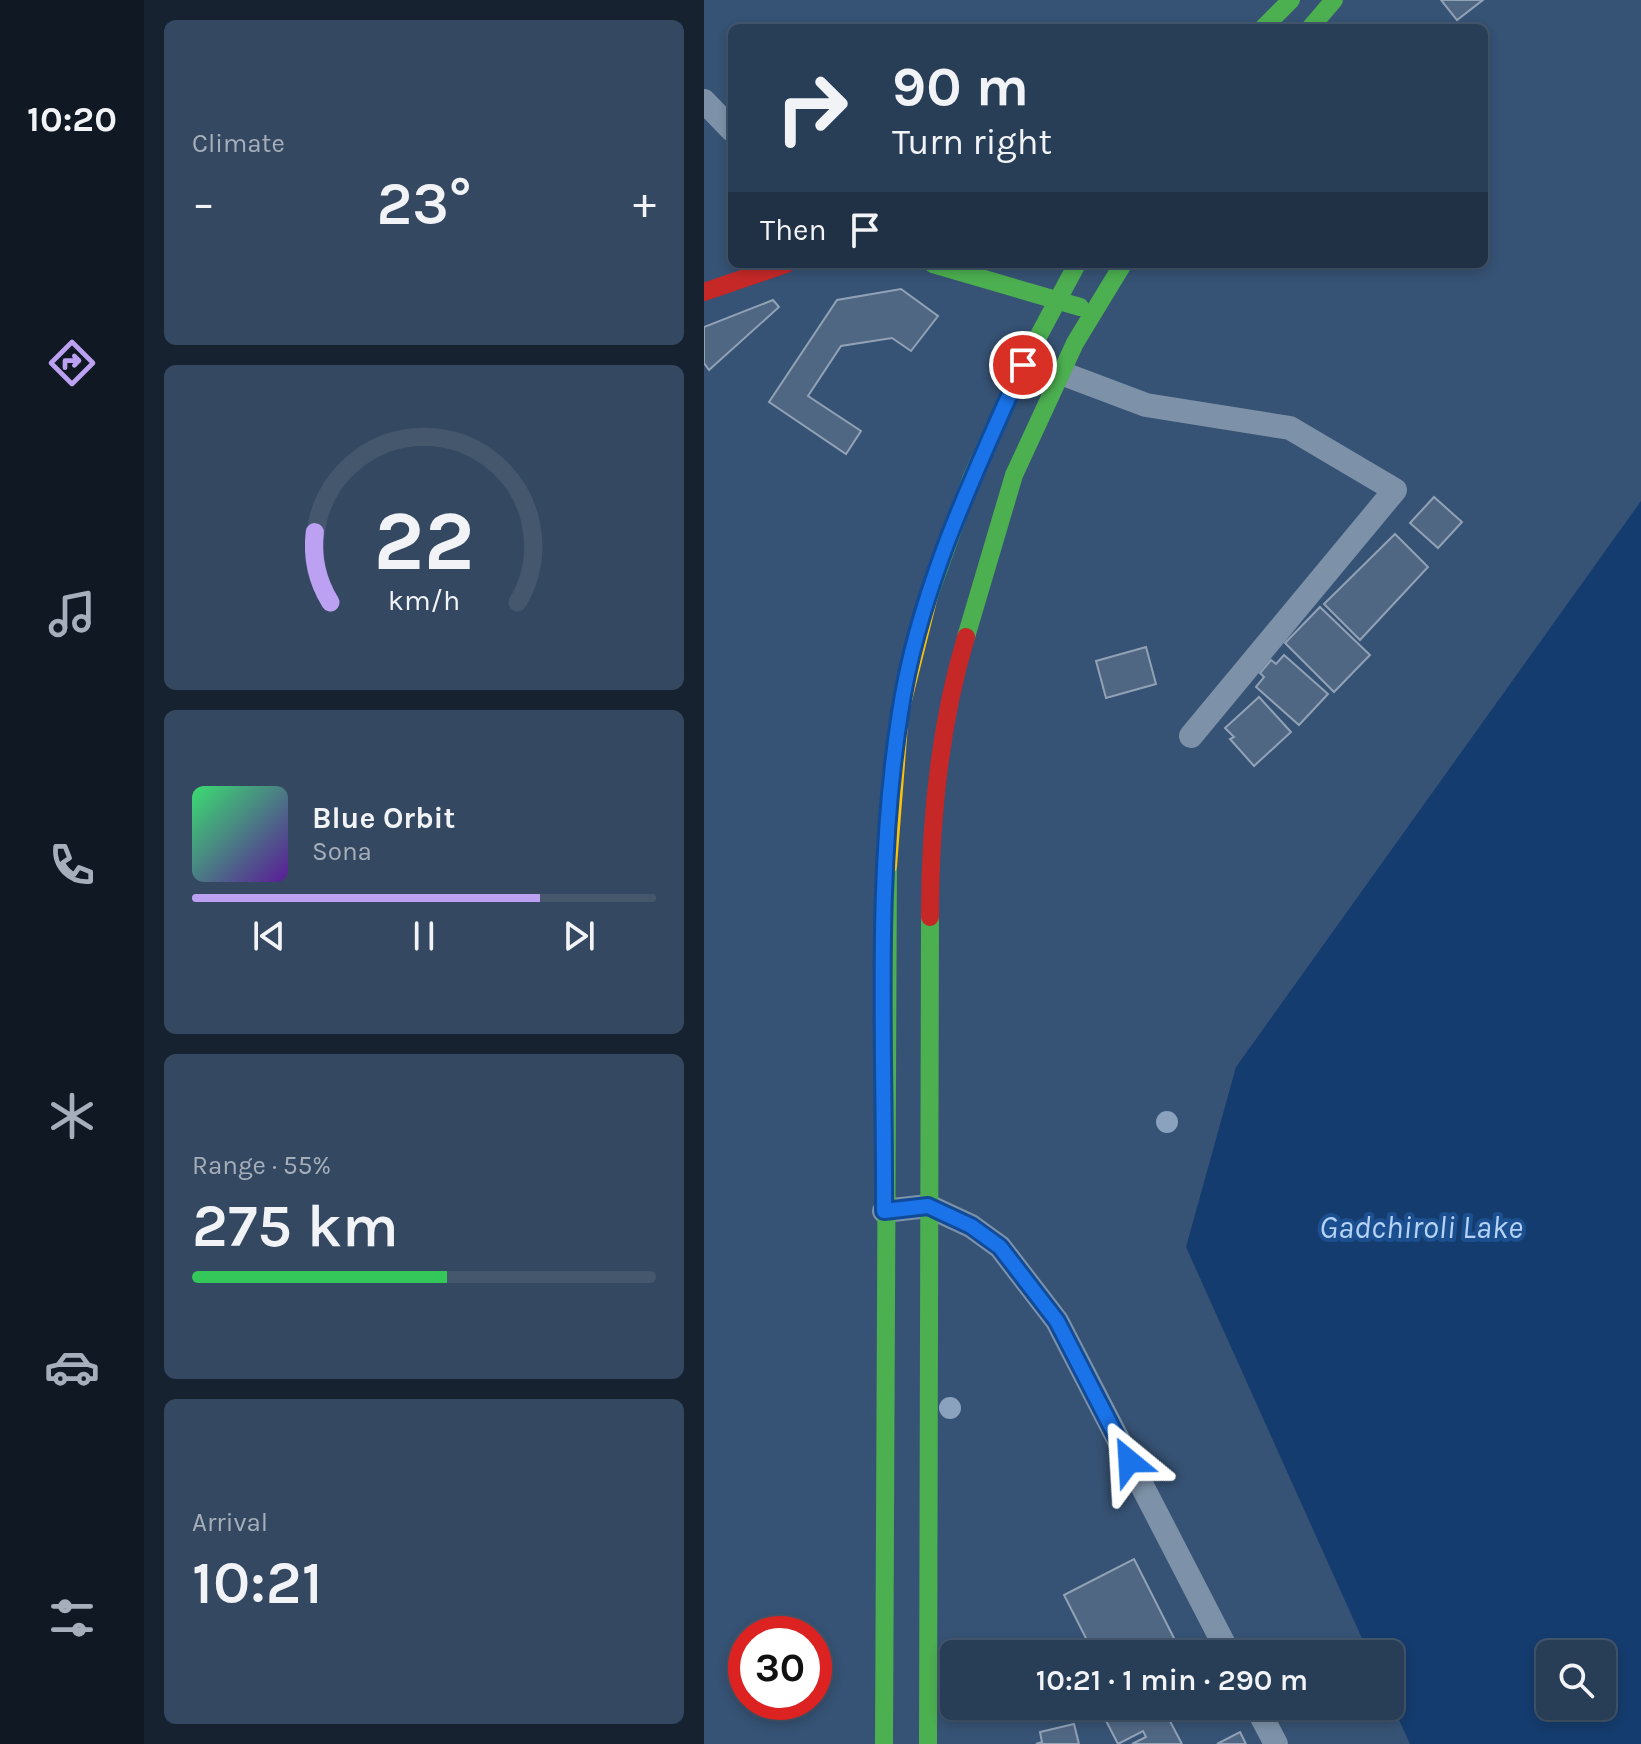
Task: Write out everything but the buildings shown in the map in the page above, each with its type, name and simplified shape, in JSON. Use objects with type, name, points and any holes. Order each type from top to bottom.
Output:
[{"type":"main road","points":[[1267,24],[1291,0]]},
{"type":"main road","points":[[1313,24],[1334,0]]},
{"type":"main road","points":[[704,292],[774,268]]},
{"type":"main road","points":[[947,268],[1094,311]]},
{"type":"main road","points":[[884,1744],[886,897],[900,712],[928,599],[971,479],[1023,365],[1075,268]]},
{"type":"main road","points":[[928,1744],[930,829],[957,666],[1014,475],[1061,373],[1121,268]]},
{"type":"street","points":[[704,101],[728,126]]},
{"type":"street","points":[[1061,373],[1146,405],[1290,428],[1395,490],[1191,736]]},
{"type":"street","points":[[884,1211],[928,1206],[971,1226],[1000,1247],[1057,1321],[1222,1640]]},
{"type":"street","points":[[1263,1720],[1276,1744]]},
{"type":"water","name":"Gadchiroli Lake","points":[[1641,501],[1641,1744],[1410,1744],[1399,1720],[1404,1720],[1404,1640],[1363,1640],[1186,1247],[1236,1067]]},
{"type":"traffic: fast","points":[[1267,24],[1291,0]]},
{"type":"traffic: fast","points":[[1313,24],[1334,0]]},
{"type":"traffic: fast","points":[[947,268],[1080,307]]},
{"type":"traffic: fast","points":[[929,596],[971,479],[1023,365],[1075,268]]},
{"type":"traffic: fast","points":[[966,637],[1014,475],[1075,343],[1121,268]]},
{"type":"traffic: fast","points":[[884,1744],[888,866]]},
{"type":"traffic: fast","points":[[928,1744],[930,917]]},
{"type":"traffic: slow","points":[[888,866],[900,712],[929,596]]},
{"type":"traffic: jam","points":[[704,292],[774,268]]},
{"type":"traffic: jam","points":[[930,917],[938,776],[949,706],[966,637]]},
{"type":"route","points":[[1023,365],[971,479],[928,599],[900,712],[891,795],[886,897],[884,1211],[928,1206],[971,1226],[1000,1247],[1057,1321],[1129,1461]]}]
